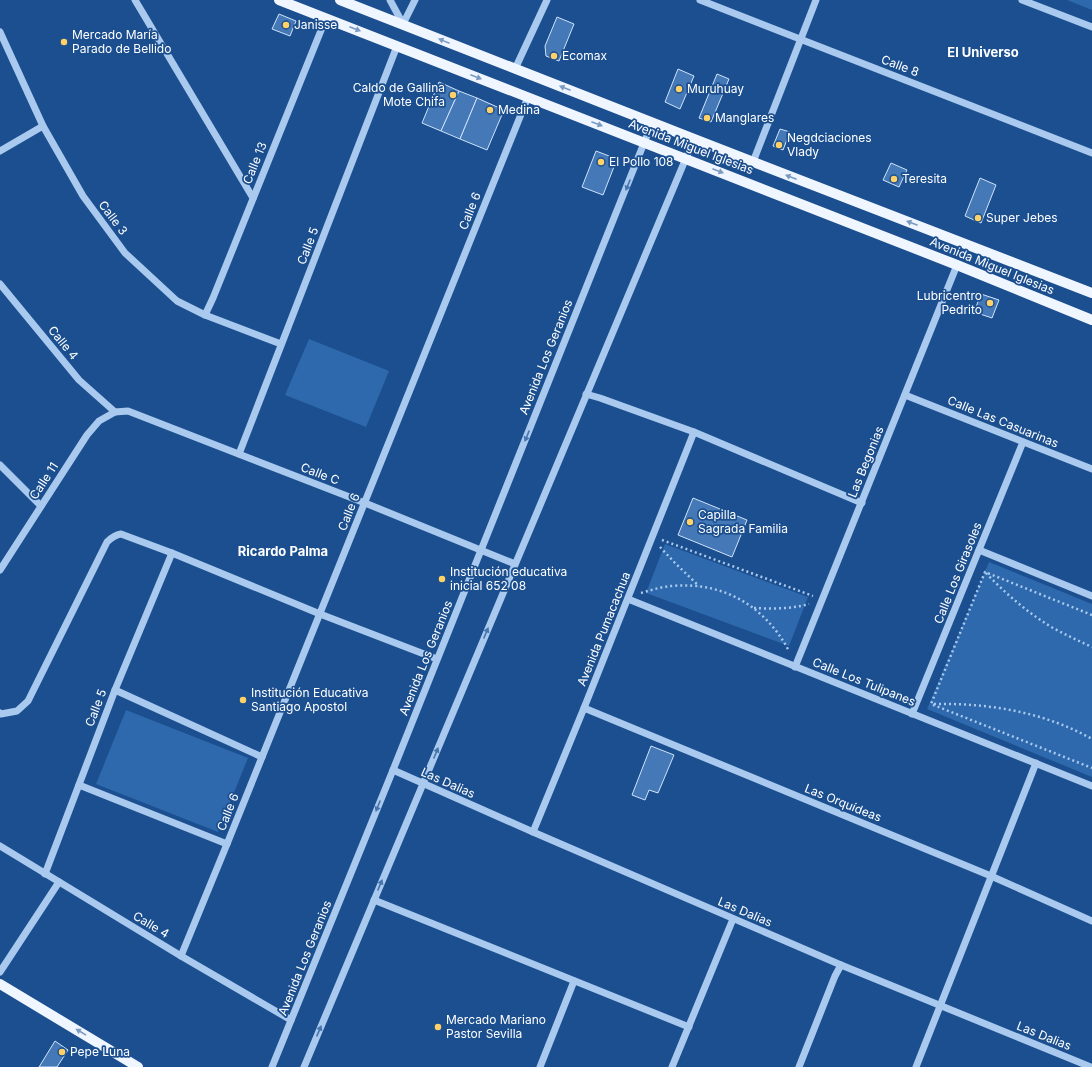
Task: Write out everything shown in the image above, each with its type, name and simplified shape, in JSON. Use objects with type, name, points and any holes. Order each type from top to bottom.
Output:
[{"type":"main road","name":"Avenida Miguel Iglesias","points":[[279,0],[957,265],[1092,320]]},
{"type":"main road","name":"Avenida Miguel Iglesias","points":[[340,0],[652,123],[1092,293]]},
{"type":"main road","points":[[0,984],[138,1067]]},
{"type":"street","points":[[135,0],[253,198]]},
{"type":"street","points":[[390,0],[403,24]]},
{"type":"street","points":[[403,24],[414,0]]},
{"type":"street","points":[[515,69],[547,0]]},
{"type":"street","name":"Calle 8","points":[[700,0],[1092,153]]},
{"type":"street","points":[[753,162],[816,0]]},
{"type":"street","points":[[1022,0],[1092,28]]},
{"type":"street","name":"Calle 13","points":[[205,315],[326,18]]},
{"type":"street","name":"Calle 3","points":[[0,32],[43,126],[83,196],[125,253],[177,301],[205,315],[281,344]]},
{"type":"street","name":"Calle 5","points":[[239,454],[397,46]]},
{"type":"street","name":"Calle 6","points":[[181,956],[528,97]]},
{"type":"street","name":"Avenida Los Geranios","points":[[272,1067],[393,770],[652,123]]},
{"type":"street","points":[[0,150],[43,126]]},
{"type":"street","points":[[304,1067],[694,139]]},
{"type":"street","name":"Las Begonias","points":[[795,667],[957,265]]},
{"type":"street","name":"Calle 4","points":[[0,284],[79,380],[114,412]]},
{"type":"street","points":[[586,394],[694,432],[862,503]]},
{"type":"street","name":"Calle Las Casuarinas","points":[[905,395],[1092,469]]},
{"type":"street","name":"Calle C","points":[[114,412],[128,411],[365,503],[515,564]]},
{"type":"street","name":"Calle 11","points":[[0,570],[87,435],[99,421],[114,412]]},
{"type":"street","name":"Avenida Pumacachua","points":[[533,832],[628,600],[694,432]]},
{"type":"street","name":"Calle Los Girasoles","points":[[912,714],[1023,442]]},
{"type":"street","points":[[0,465],[42,506]]},
{"type":"street","points":[[1,713],[17,711],[28,701],[107,542],[116,535],[121,534],[172,552],[320,614],[437,659]]},
{"type":"street","points":[[979,550],[1092,596]]},
{"type":"street","name":"Calle 5","points":[[46,874],[115,690],[172,552]]},
{"type":"street","name":"Calle Los Tulipanes","points":[[628,600],[1092,786]]},
{"type":"street","points":[[115,690],[262,757]]},
{"type":"street","name":"Las Orquídeas","points":[[584,708],[992,876],[1092,921]]},
{"type":"street","points":[[916,1067],[1036,763]]},
{"type":"street","name":"Las Dalias","points":[[393,770],[840,965],[1091,1067]]},
{"type":"street","points":[[79,785],[227,844]]},
{"type":"street","name":"Calle 4","points":[[0,846],[181,956],[291,1020]]},
{"type":"street","points":[[0,972],[59,882]]},
{"type":"street","points":[[374,900],[689,1027]]},
{"type":"street","points":[[672,1067],[733,919]]},
{"type":"street","points":[[799,1067],[840,965]]},
{"type":"street","points":[[540,1067],[574,981]]},
{"type":"path","points":[[652,537],[675,564],[699,586]]},
{"type":"path","points":[[652,537],[823,599]]},
{"type":"path","points":[[979,550],[985,572],[1006,593],[1053,628],[1092,647]]},
{"type":"path","points":[[985,572],[1092,615]]},
{"type":"path","points":[[932,704],[985,572]]},
{"type":"path","points":[[628,600],[641,593],[655,589],[684,585],[714,589],[728,594],[754,608],[775,628],[790,653],[795,667]]},
{"type":"path","points":[[754,608],[788,608],[806,605],[823,599]]},
{"type":"path","points":[[932,704],[1092,768]]},
{"type":"path","points":[[912,714],[932,704],[977,705],[1000,708],[1045,718],[1067,726],[1092,739]]},
{"type":"shaded area","points":[[1067,0],[1092,0],[1092,10]]},
{"type":"shaded area","points":[[309,339],[389,371],[366,427],[285,395]]},
{"type":"shaded area","points":[[665,544],[808,597],[789,646],[646,593]]},
{"type":"shaded area","points":[[989,562],[1092,604],[1092,777],[927,709]]},
{"type":"shaded area","points":[[126,710],[248,758],[218,832],[96,784]]},
{"type":"building","points":[[279,14],[296,21],[290,36],[272,29]]},
{"type":"building","points":[[557,17],[574,24],[559,61],[546,56],[545,46]]},
{"type":"building","name":"Muruhuay","points":[[678,69],[694,76],[680,109],[665,102]]},
{"type":"building","points":[[717,74],[729,79],[711,122],[699,118]]},
{"type":"building","points":[[439,82],[459,91],[441,131],[422,123]]},
{"type":"building","points":[[459,91],[477,98],[460,139],[441,131]]},
{"type":"building","points":[[477,98],[504,110],[487,150],[460,139]]},
{"type":"building","points":[[780,129],[790,132],[783,150],[773,146]]},
{"type":"building","points":[[596,151],[617,159],[603,195],[582,187]]},
{"type":"building","points":[[891,163],[907,170],[899,187],[883,180]]},
{"type":"building","points":[[980,178],[996,185],[981,223],[965,216]]},
{"type":"building","points":[[981,294],[999,300],[992,318],[974,312]]},
{"type":"building","points":[[693,498],[747,520],[732,557],[678,535]]},
{"type":"building","points":[[651,746],[674,755],[658,793],[649,790],[645,800],[632,795]]},
{"type":"building","points":[[55,1041],[68,1050],[57,1067],[39,1067]]},
{"type":"place","name":"Janisse","points":[[286,25]]},
{"type":"place","name":"Mercado María Parado de Bellido","points":[[64,42]]},
{"type":"place","name":"Ecomax","points":[[554,56]]},
{"type":"place","name":"Muruhuay","points":[[679,89]]},
{"type":"place","name":"Caldo de Gallina Mote Chifa","points":[[453,95]]},
{"type":"place","name":"Medina","points":[[490,110]]},
{"type":"place","name":"Manglares","points":[[707,118]]},
{"type":"place","name":"Negdciaciones Vlady","points":[[779,145]]},
{"type":"place","name":"El Pollo 108","points":[[601,162]]},
{"type":"place","name":"Teresita","points":[[894,179]]},
{"type":"place","name":"Super Jebes","points":[[978,218]]},
{"type":"place","name":"Lubricentro Pedrito","points":[[990,303]]},
{"type":"place","name":"Capilla Sagrada Familia","points":[[690,522]]},
{"type":"place","name":"Institución educativa inicial 652 08","points":[[442,579]]},
{"type":"place","name":"Institución Educativa Santiago Apostol","points":[[243,700]]},
{"type":"place","name":"Mercado Mariano Pastor Sevilla","points":[[438,1027]]},
{"type":"place","name":"Pepe Luna","points":[[62,1052]]},
{"type":"district","name":"El Universo","points":[[983,52]]},
{"type":"district","name":"Ricardo Palma","points":[[283,551]]}]
